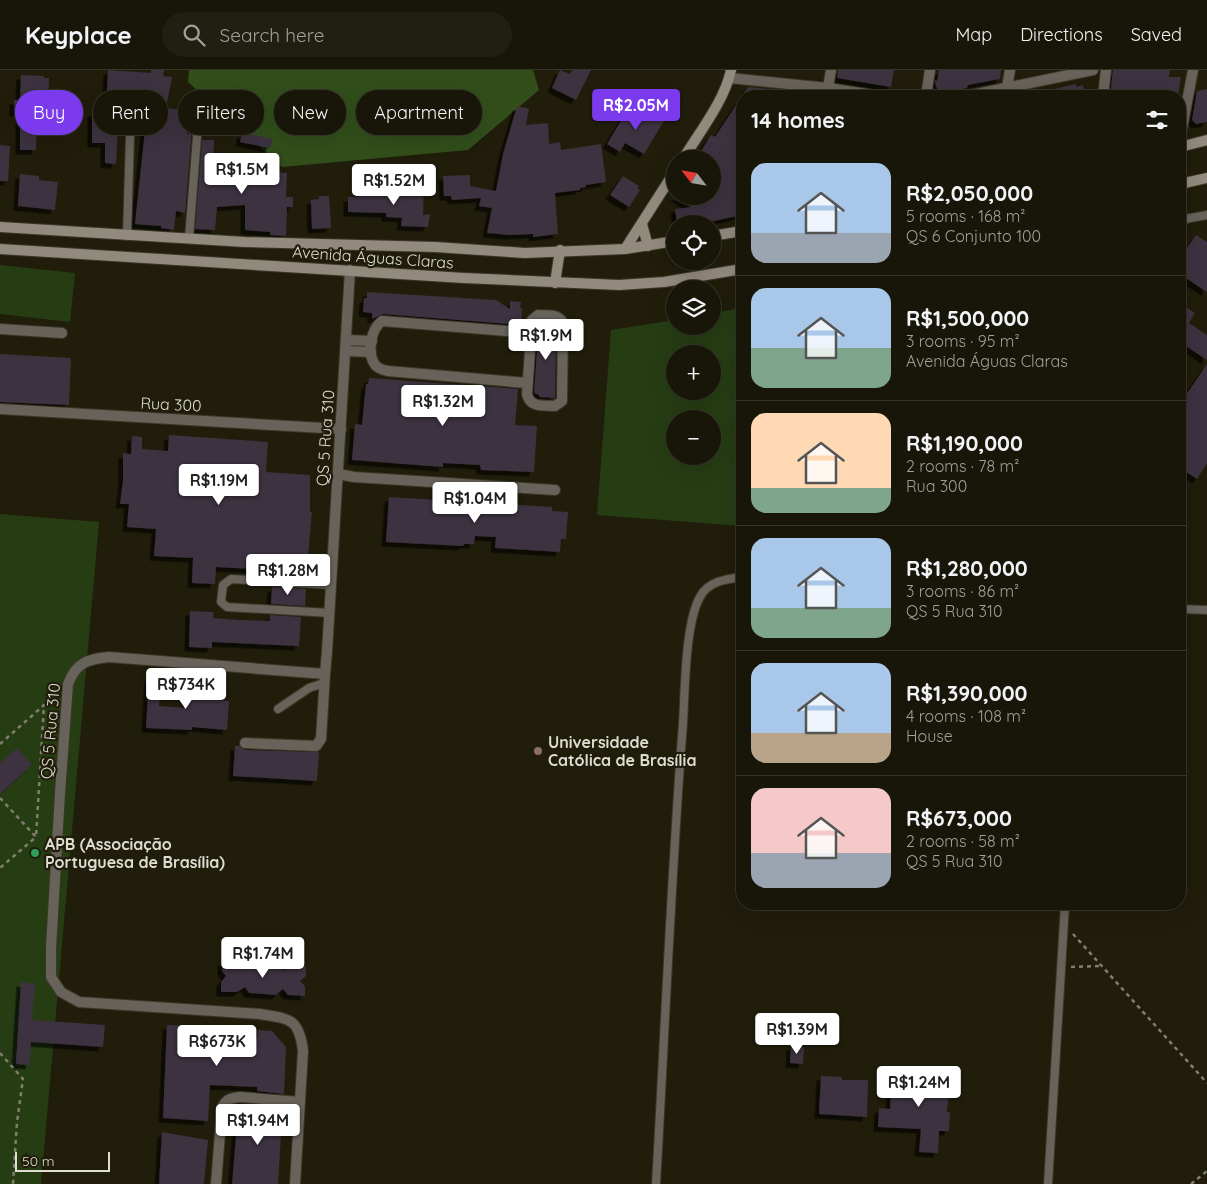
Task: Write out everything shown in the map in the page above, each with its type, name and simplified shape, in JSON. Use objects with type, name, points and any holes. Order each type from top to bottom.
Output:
[{"type":"main road","points":[[688,150],[713,110],[730,74]]},
{"type":"main road","points":[[1186,145],[1207,140]]},
{"type":"main road","points":[[1186,183],[1207,178]]},
{"type":"main road","points":[[626,249],[666,185]]},
{"type":"main road","points":[[642,224],[648,246]]},
{"type":"main road","name":"Avenida Águas Claras","points":[[0,227],[127,236],[525,253],[560,250],[626,249],[666,243]]},
{"type":"main road","points":[[721,234],[736,232]]},
{"type":"main road","name":"Avenida Águas Claras","points":[[0,249],[556,283],[619,285],[656,283],[736,270]]},
{"type":"main road","points":[[556,283],[560,250]]},
{"type":"street","points":[[828,88],[831,70]]},
{"type":"street","points":[[927,90],[930,70]]},
{"type":"street","points":[[1007,87],[1010,70]]},
{"type":"street","points":[[994,90],[1093,70]]},
{"type":"street","points":[[1104,90],[1106,70]]},
{"type":"street","points":[[1186,107],[1193,70]]},
{"type":"street","points":[[730,74],[841,90]]},
{"type":"street","name":"QS 5 Rua 310","points":[[295,1184],[303,1050],[299,1029],[291,1021],[281,1017],[79,1002],[60,992],[51,977],[58,832],[68,684],[75,668],[83,663],[94,658],[109,657],[325,678],[350,270]]},
{"type":"street","points":[[536,316],[556,316],[563,323],[562,401],[555,406],[530,403],[527,394],[527,383],[532,320],[536,316]]},
{"type":"street","points":[[527,383],[388,371],[376,366],[370,352],[377,325],[382,321],[531,333]]},
{"type":"street","points":[[0,329],[62,333]]},
{"type":"street","points":[[346,346],[372,341]]},
{"type":"street","points":[[346,346],[370,352]]},
{"type":"street","name":"Rua 300","points":[[0,409],[341,429]]},
{"type":"street","points":[[338,474],[354,477],[555,490]]},
{"type":"street","points":[[245,743],[316,746],[321,739],[325,678]]},
{"type":"street","points":[[216,1184],[222,1108],[225,1102],[240,1096],[300,1102]]},
{"type":"lane","points":[[127,236],[130,135]]},
{"type":"lane","points":[[188,239],[197,135]]},
{"type":"lane","points":[[1186,219],[1207,214]]},
{"type":"lane","points":[[656,1184],[680,764],[690,629],[695,609],[705,589],[715,583],[736,578]]},
{"type":"lane","points":[[330,614],[227,606],[221,602],[223,585],[231,579],[331,584]]},
{"type":"lane","points":[[1186,609],[1207,610]]},
{"type":"lane","points":[[278,709],[325,678]]},
{"type":"lane","points":[[1048,1184],[1064,910]]},
{"type":"path","points":[[0,744],[44,705],[36,837],[0,868]]},
{"type":"path","points":[[0,798],[36,837]]},
{"type":"path","points":[[1063,924],[1207,1083]]},
{"type":"path","points":[[1060,968],[1102,966]]},
{"type":"path","points":[[0,1053],[23,1079],[17,1122],[13,1184]]},
{"type":"path","points":[[1192,1184],[1207,1172]]},
{"type":"green space","points":[[189,70],[533,70],[539,90],[468,150],[282,167],[247,135],[264,135],[264,90],[197,90],[188,82]]},
{"type":"green space","points":[[0,265],[75,273],[70,322],[0,314]]},
{"type":"green space","points":[[736,309],[736,526],[597,515],[611,330],[666,321],[666,335],[721,335],[721,312]]},
{"type":"green space","name":"APB (Associação Portuguesa de Brasília)","points":[[0,514],[99,522],[41,1184],[0,1184]]},
{"type":"building","points":[[108,70],[151,73],[151,70],[164,70],[163,76],[172,77],[168,98],[168,90],[107,90]]},
{"type":"building","points":[[560,70],[570,74],[572,70],[591,70],[576,100],[552,88]]},
{"type":"building","points":[[838,70],[894,70],[891,87],[837,78]]},
{"type":"building","points":[[939,70],[1001,70],[1000,79],[968,85],[967,88],[958,90],[938,90],[935,80],[937,81]]},
{"type":"building","points":[[1113,70],[1170,70],[1169,77],[1181,77],[1179,90],[1111,90]]},
{"type":"building","points":[[21,75],[49,78],[49,90],[20,90]]},
{"type":"building","points":[[1076,84],[1077,87],[1083,85],[1084,90],[1050,90]]},
{"type":"building","points":[[748,87],[771,90],[746,90]]},
{"type":"building","points":[[1207,89],[1207,122],[1196,124],[1192,120],[1197,91]]},
{"type":"building","points":[[736,105],[736,216],[721,220],[721,215],[676,215],[675,209],[691,207],[688,205],[721,205],[721,150],[702,150],[711,135],[715,137]]},
{"type":"building","points":[[517,106],[529,109],[526,125],[548,123],[549,144],[560,142],[561,150],[601,144],[606,182],[586,185],[586,187],[580,188],[580,190],[555,193],[558,234],[533,237],[533,234],[487,233],[492,208],[479,206],[481,198],[452,200],[451,196],[444,196],[443,176],[470,175],[470,186],[496,191],[503,154]]},
{"type":"building","points":[[642,107],[664,121],[644,154],[625,143],[620,152],[607,144],[625,114],[634,120]]},
{"type":"building","points":[[168,108],[178,110],[178,135],[191,135],[185,213],[176,211],[174,230],[161,228],[161,226],[135,224],[144,135],[168,135]]},
{"type":"building","points":[[92,112],[93,135],[118,135],[116,164],[105,163],[105,143],[92,143]]},
{"type":"building","points":[[20,135],[36,135],[36,150],[20,150]]},
{"type":"building","points":[[242,135],[273,139],[270,148],[240,142]]},
{"type":"building","points":[[202,140],[214,140],[213,172],[247,168],[287,173],[286,197],[293,197],[293,207],[287,207],[286,236],[270,235],[270,232],[245,230],[245,205],[217,207],[215,230],[195,229]]},
{"type":"building","points":[[0,145],[10,146],[8,181],[0,181]]},
{"type":"building","points":[[20,174],[39,176],[39,180],[58,182],[55,210],[18,206]]},
{"type":"building","points":[[623,176],[639,186],[638,189],[640,190],[629,207],[610,195]]},
{"type":"building","points":[[403,185],[424,186],[423,215],[430,214],[428,227],[401,226],[402,218],[386,217],[386,213],[348,212],[348,197],[359,197],[359,194],[380,193],[403,195]]},
{"type":"building","points":[[319,196],[329,196],[331,228],[312,229],[311,200],[319,199]]},
{"type":"building","points":[[1196,235],[1207,242],[1207,292],[1186,278],[1186,249]]},
{"type":"building","points":[[367,292],[496,300],[510,309],[510,301],[521,302],[521,325],[383,314],[372,319],[372,313],[363,312],[364,298],[367,298]]},
{"type":"building","points":[[1186,307],[1195,313],[1189,323],[1207,335],[1207,360],[1186,346]]},
{"type":"building","points":[[539,323],[556,325],[555,398],[539,397],[539,395],[534,393]]},
{"type":"building","points":[[0,354],[71,358],[69,405],[0,402]]},
{"type":"building","points":[[1207,364],[1207,463],[1197,479],[1186,472],[1186,395]]},
{"type":"building","points":[[369,378],[518,389],[515,425],[537,426],[534,472],[481,470],[480,465],[443,463],[443,467],[352,460],[355,424],[362,425],[366,384],[368,384]]},
{"type":"building","points":[[169,435],[268,442],[266,472],[310,475],[310,512],[312,512],[306,578],[272,576],[273,570],[216,567],[215,584],[192,583],[193,558],[154,556],[156,529],[127,527],[129,504],[120,504],[123,481],[123,453],[131,454],[132,436],[142,437],[142,449],[168,451]]},
{"type":"building","points":[[389,497],[552,507],[552,511],[568,512],[566,539],[561,539],[560,552],[495,548],[496,537],[475,536],[474,544],[464,544],[463,546],[386,542]]},
{"type":"building","points":[[272,587],[306,589],[305,606],[271,604]]},
{"type":"building","points":[[190,611],[214,612],[213,618],[240,620],[270,621],[270,615],[301,617],[299,646],[212,642],[212,648],[189,647]]},
{"type":"building","points":[[149,677],[161,678],[159,706],[186,708],[188,679],[201,680],[200,699],[229,701],[227,730],[192,727],[192,730],[146,728]]},
{"type":"building","points":[[235,746],[245,750],[319,752],[317,781],[233,776]]},
{"type":"building","points":[[17,748],[32,765],[0,794],[0,763]]},
{"type":"building","points":[[222,961],[239,962],[246,968],[252,963],[277,964],[284,971],[290,965],[306,966],[306,976],[300,981],[305,986],[305,996],[288,995],[283,989],[276,995],[249,993],[245,987],[237,992],[221,992],[221,982],[226,976],[222,971]]},
{"type":"building","points":[[21,982],[35,984],[32,1020],[105,1025],[103,1047],[31,1042],[30,1065],[16,1064]]},
{"type":"building","points":[[167,1025],[228,1027],[228,1038],[257,1039],[258,1030],[272,1031],[286,1047],[284,1094],[257,1091],[257,1087],[210,1085],[208,1121],[163,1118]]},
{"type":"building","points":[[791,1046],[804,1047],[803,1064],[790,1063]]},
{"type":"building","points":[[892,1075],[950,1079],[947,1112],[950,1112],[949,1131],[939,1131],[938,1153],[919,1152],[921,1129],[878,1127],[879,1108],[890,1109]]},
{"type":"building","points":[[821,1076],[842,1077],[842,1080],[868,1080],[867,1117],[819,1114]]},
{"type":"building","points":[[256,1105],[277,1107],[277,1117],[282,1118],[278,1184],[232,1184],[237,1125],[240,1124],[242,1106],[255,1107]]},
{"type":"building","points":[[162,1132],[208,1140],[204,1184],[159,1184]]},
{"type":"place","name":"Universidade Católica de Brasília","points":[[538,751]]},
{"type":"place","name":"APB (Associação Portuguesa de Brasília)","points":[[35,853]]}]
